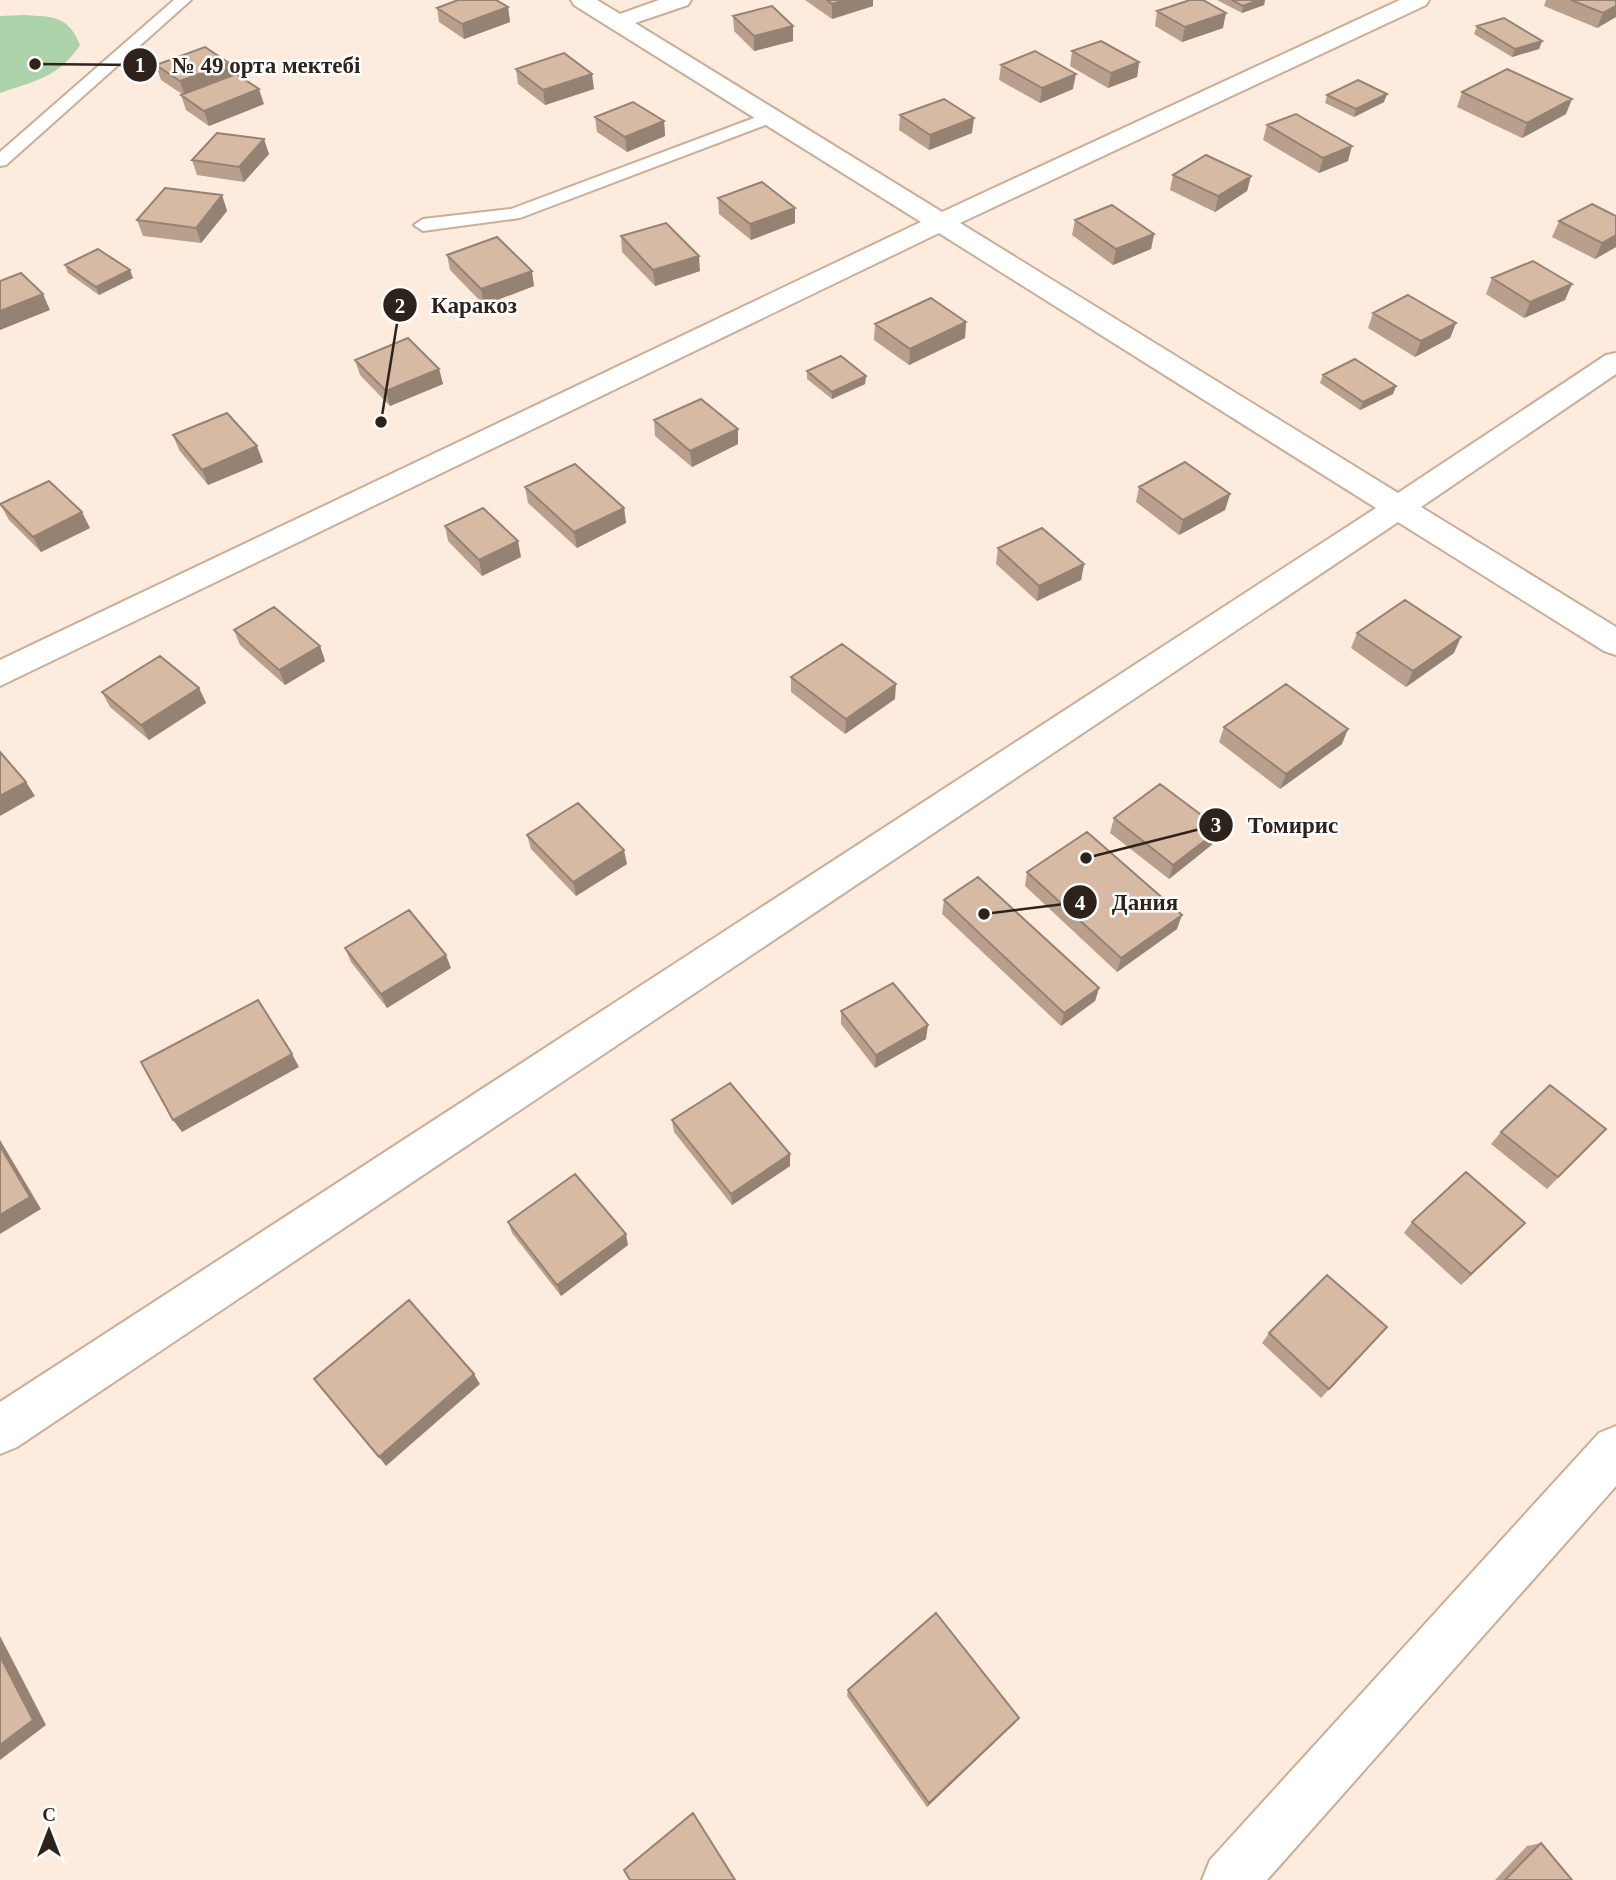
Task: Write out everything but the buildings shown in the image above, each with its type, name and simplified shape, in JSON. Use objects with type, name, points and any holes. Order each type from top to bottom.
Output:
[{"type":"street","points":[[582,0],[1616,643]]},
{"type":"street","points":[[618,22],[680,0]]},
{"type":"street","points":[[0,674],[940,223],[1418,0]]},
{"type":"street","points":[[0,1430],[1398,508],[1616,360]]},
{"type":"street","points":[[1230,1880],[1616,1450]]},
{"type":"lane","points":[[0,162],[183,0]]},
{"type":"lane","points":[[423,225],[513,214],[770,117]]},
{"type":"green space","points":[[0,16],[51,17],[65,23],[80,45],[55,71],[0,93]]},
{"type":"place","name":"№ 49 орта мектебі","points":[[35,64]]},
{"type":"place","name":"Каракоз","points":[[381,422]]},
{"type":"place","name":"Томирис","points":[[1086,858]]},
{"type":"place","name":"Дания","points":[[984,914]]}]
